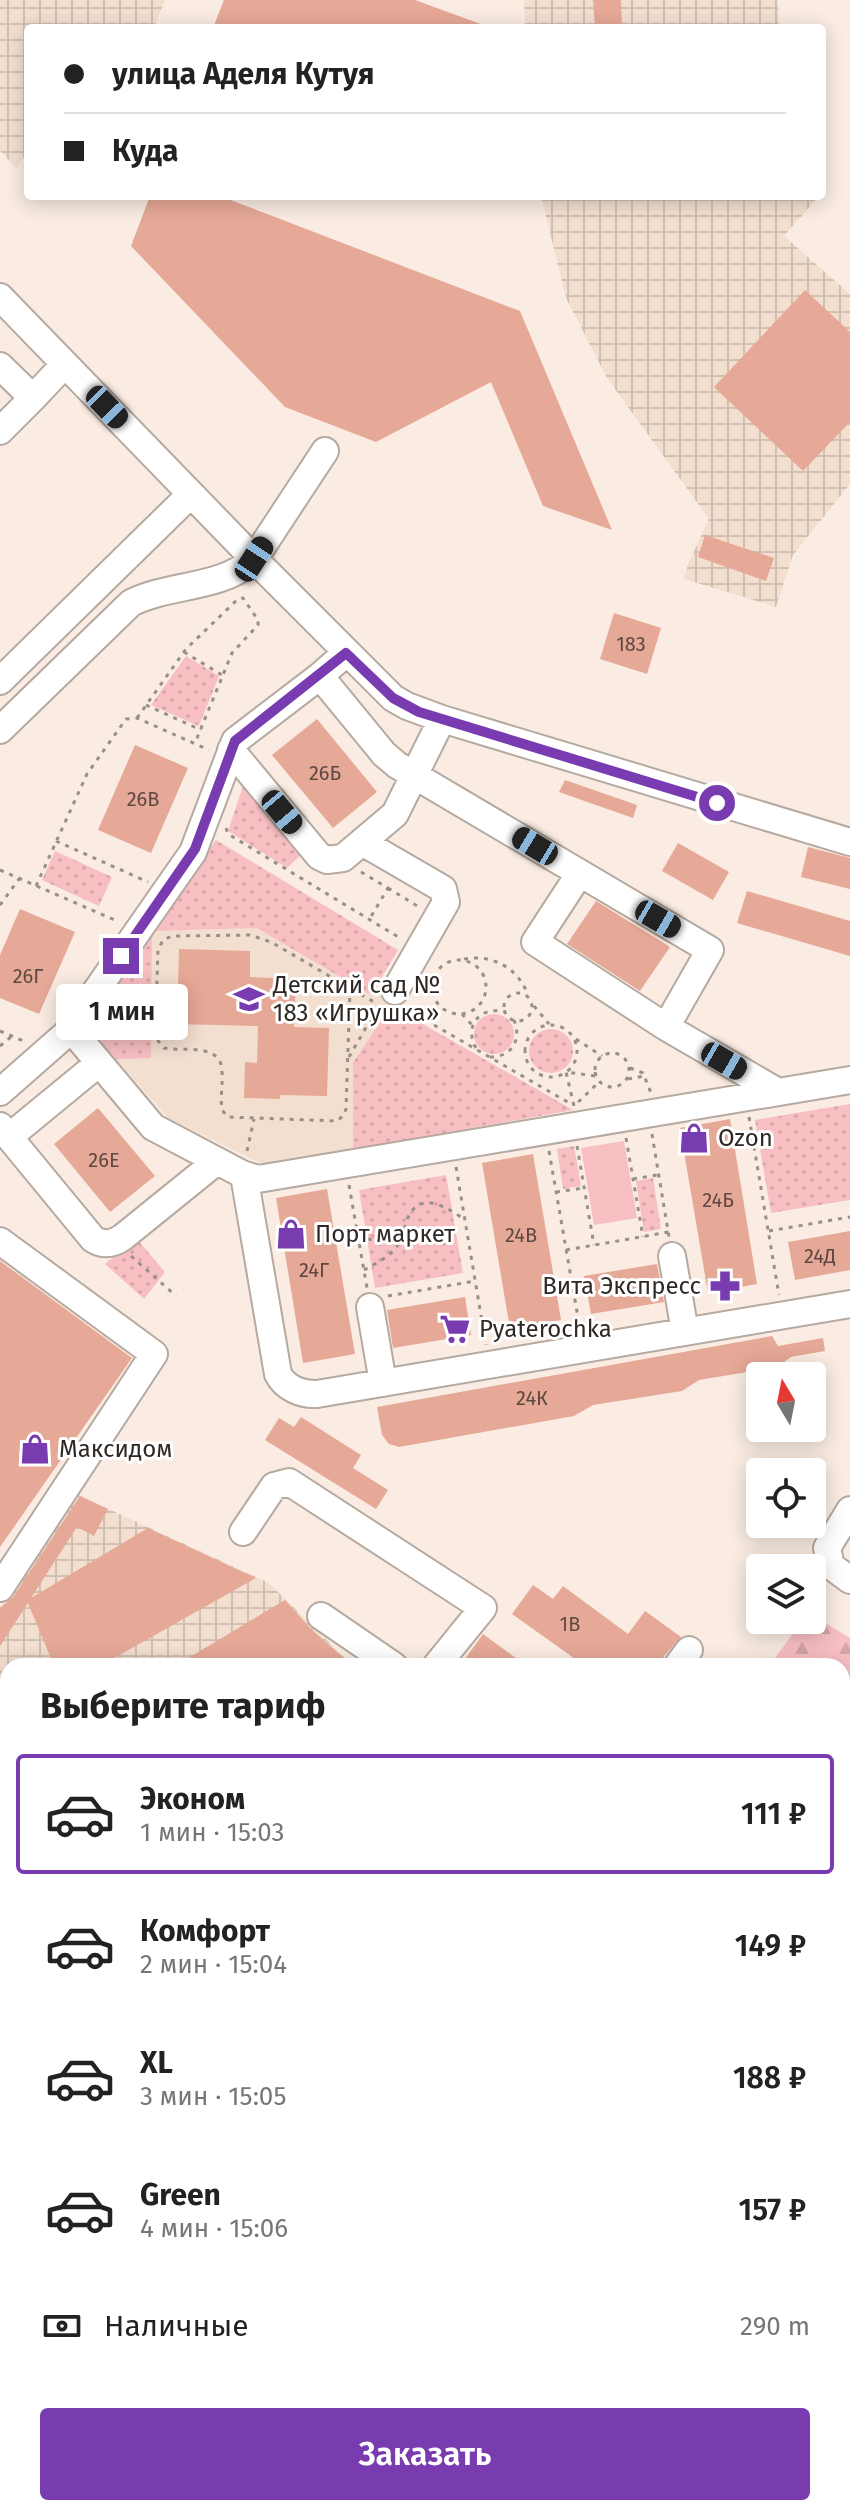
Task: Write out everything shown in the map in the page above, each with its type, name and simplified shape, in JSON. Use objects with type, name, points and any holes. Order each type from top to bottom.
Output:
[{"type":"street","points":[[0,297],[393,698],[442,719],[850,842]]},
{"type":"street","points":[[0,431],[65,364]]},
{"type":"street","points":[[0,366],[33,398]]},
{"type":"street","points":[[0,730],[131,603],[152,594],[226,577],[245,567],[254,559],[325,451]]},
{"type":"street","points":[[0,681],[191,494]]},
{"type":"street","points":[[0,1092],[71,1029],[195,849],[230,754],[239,738],[346,653]]},
{"type":"street","points":[[320,676],[384,754],[710,950],[666,1027]]},
{"type":"street","points":[[230,754],[319,856],[327,860],[339,859],[395,814],[442,719]]},
{"type":"street","points":[[362,842],[443,889],[446,899],[393,1001]]},
{"type":"street","points":[[580,873],[535,942],[666,1027],[778,1092]]},
{"type":"street","points":[[71,1029],[153,1127],[217,1161],[265,1179],[850,1080]]},
{"type":"street","points":[[99,1063],[4,1132],[93,1239],[103,1244],[118,1241],[217,1161]]},
{"type":"street","points":[[244,1169],[275,1361],[282,1381],[301,1393],[313,1395],[850,1304]]},
{"type":"street","points":[[0,1241],[154,1354],[0,1588]]},
{"type":"street","points":[[670,1244],[685,1332]]},
{"type":"street","points":[[369,1303],[383,1383]]},
{"type":"street","points":[[243,1532],[274,1486],[289,1482],[483,1608],[442,1658]]},
{"type":"street","points":[[850,1510],[827,1548],[831,1566],[850,1580]]},
{"type":"street","points":[[321,1616],[382,1658]]},
{"type":"path","points":[[137,718],[184,652],[238,599],[243,598],[258,620],[258,625],[233,651],[195,743]]},
{"type":"path","points":[[184,652],[223,675]]},
{"type":"path","points":[[146,705],[201,730]]},
{"type":"path","points":[[36,886],[91,767],[126,719],[137,718],[230,754]]},
{"type":"path","points":[[56,841],[166,890]]},
{"type":"path","points":[[339,859],[437,918]]},
{"type":"path","points":[[0,870],[138,931]]},
{"type":"path","points":[[0,905],[19,879]]},
{"type":"path","points":[[369,920],[388,888]]},
{"type":"path","points":[[350,988],[346,1109],[341,1119],[332,1122],[234,1119],[224,1114],[221,1104],[222,1068],[212,1053],[206,1050],[168,1049],[156,1040],[158,950],[161,942],[172,936],[258,937],[350,988],[393,1001],[602,1122]]},
{"type":"path","points":[[472,1025],[462,1014],[446,1011],[440,1006],[432,987],[436,972],[443,965],[461,960],[489,959],[506,966],[520,979],[537,1013],[550,1025],[567,1030],[586,1048],[602,1056],[616,1053],[622,1056],[630,1068],[639,1070],[644,1076],[654,1113],[659,1175],[670,1244],[643,1237],[566,1250]]},
{"type":"path","points":[[461,960],[469,962],[483,974],[486,991],[478,1006],[462,1014]]},
{"type":"path","points":[[505,1012],[507,997],[521,992],[528,996]]},
{"type":"path","points":[[348,1059],[393,1001]]},
{"type":"path","points":[[514,1020],[528,1017],[532,1003]]},
{"type":"path","points":[[479,1051],[471,1039],[476,1018],[489,1010],[505,1012],[517,1028],[516,1043],[505,1055],[487,1056]]},
{"type":"path","points":[[550,1025],[534,1031],[525,1045],[527,1061],[537,1073],[552,1077],[566,1072],[595,1076]]},
{"type":"path","points":[[0,1046],[12,1036]]},
{"type":"path","points":[[566,1072],[576,1059],[573,1037]]},
{"type":"path","points":[[516,1043],[525,1045]]},
{"type":"path","points":[[602,1056],[595,1068],[595,1076],[604,1086],[617,1087],[627,1080],[644,1076]]},
{"type":"path","points":[[627,1080],[630,1068]]},
{"type":"path","points":[[566,1072],[574,1106]]},
{"type":"path","points":[[574,1106],[599,1082]]},
{"type":"path","points":[[746,1098],[783,1315]]},
{"type":"path","points":[[244,1169],[254,1119]]},
{"type":"path","points":[[546,1131],[583,1349]]},
{"type":"path","points":[[626,1136],[643,1237]]},
{"type":"path","points":[[577,1144],[594,1245]]},
{"type":"path","points":[[453,1147],[489,1365]]},
{"type":"path","points":[[346,1166],[369,1303],[475,1281]]},
{"type":"path","points":[[633,1179],[659,1175]]},
{"type":"path","points":[[556,1192],[584,1188]]},
{"type":"path","points":[[364,1270],[389,1255],[401,1239],[411,1213],[427,1203],[443,1204],[465,1220]]},
{"type":"path","points":[[769,1231],[850,1217]]},
{"type":"path","points":[[358,1237],[383,1242],[401,1239]]},
{"type":"path","points":[[118,1241],[144,1269],[176,1296]]},
{"type":"shaded area","points":[[0,0],[165,0],[156,24],[24,24],[24,157],[16,168],[0,151]]},
{"type":"shaded area","points":[[524,0],[778,0],[779,24],[525,24]]},
{"type":"shaded area","points":[[542,200],[816,200],[784,236],[850,294],[850,484],[793,555],[776,607],[684,579],[709,519],[607,378],[566,298]]},
{"type":"shaded area","name":"Детский сад № 183 «Игрушка»","points":[[216,840],[398,950],[379,981],[399,993],[392,1006],[573,1110],[264,1165],[168,1118],[85,1024]]},
{"type":"shaded area","points":[[72,1492],[269,1583],[345,1658],[0,1658],[0,1608]]},
{"type":"green space","points":[[186,656],[219,676],[199,726],[151,705]]},
{"type":"green space","points":[[244,783],[304,852],[287,868],[228,831]]},
{"type":"green space","points":[[216,840],[398,950],[371,995],[257,928],[152,931],[151,1058],[116,1059],[85,1024]]},
{"type":"green space","points":[[55,851],[112,877],[99,906],[42,880]]},
{"type":"green space","points":[[391,1006],[573,1110],[353,1149],[353,1063]]},
{"type":"green space","points":[[494,1014],[508,1020],[514,1034],[508,1048],[494,1054],[480,1048],[474,1034],[480,1020]]},
{"type":"green space","points":[[551,1029],[566,1036],[573,1051],[566,1066],[551,1073],[536,1066],[529,1051],[536,1036]]},
{"type":"green space","points":[[850,1104],[850,1200],[771,1213],[755,1120]]},
{"type":"green space","points":[[624,1141],[637,1218],[594,1225],[581,1148]]},
{"type":"green space","points":[[574,1146],[581,1186],[563,1189],[557,1149]]},
{"type":"green space","points":[[446,1175],[463,1273],[375,1288],[359,1190]]},
{"type":"green space","points":[[653,1178],[661,1229],[644,1232],[636,1181]]},
{"type":"green space","points":[[136,1238],[165,1272],[144,1299],[105,1264]]},
{"type":"green space","points":[[826,1623],[850,1638],[850,1658],[775,1658],[793,1634],[826,1634]]},
{"type":"building","points":[[224,0],[415,0],[481,24],[215,24]]},
{"type":"building","points":[[593,0],[621,0],[622,24],[595,24]]},
{"type":"building","points":[[148,200],[230,200],[520,311],[612,530],[543,506],[491,382],[376,442],[285,407],[131,246]]},
{"type":"building","points":[[805,290],[850,332],[850,422],[803,471],[714,387]]},
{"type":"building","points":[[705,535],[774,558],[766,581],[698,557]]},
{"type":"building","points":[[614,613],[661,628],[647,674],[600,659]]},
{"type":"building","points":[[317,719],[377,792],[333,828],[272,755]]},
{"type":"building","points":[[135,745],[188,768],[151,853],[98,830]]},
{"type":"building","points":[[565,780],[637,805],[633,818],[559,792]]},
{"type":"building","points":[[678,843],[729,872],[713,900],[662,871]]},
{"type":"building","points":[[808,847],[850,858],[850,889],[801,877]]},
{"type":"building","points":[[747,891],[850,921],[850,956],[737,923]]},
{"type":"building","points":[[596,901],[670,947],[640,991],[567,944]]},
{"type":"building","points":[[20,909],[75,932],[39,1014],[0,998],[0,955]]},
{"type":"building","points":[[179,949],[250,951],[250,977],[296,979],[294,1027],[329,1028],[327,1096],[244,1098],[245,1062],[257,1063],[258,1026],[177,1024]]},
{"type":"building","points":[[98,1108],[155,1176],[110,1212],[54,1144]]},
{"type":"building","points":[[730,1119],[757,1284],[708,1293],[680,1128]]},
{"type":"building","points":[[533,1154],[561,1320],[510,1329],[482,1163]]},
{"type":"building","points":[[327,1189],[355,1354],[303,1363],[276,1198]]},
{"type":"building","points":[[850,1231],[850,1270],[795,1280],[788,1242]]},
{"type":"building","name":"Максидом","points":[[0,1261],[132,1358],[0,1547]]},
{"type":"building","points":[[657,1264],[664,1302],[591,1314],[584,1276]]},
{"type":"building","points":[[465,1297],[471,1335],[393,1348],[387,1310]]},
{"type":"building","points":[[772,1336],[778,1346],[823,1338],[825,1351],[791,1357],[784,1362],[746,1362],[746,1372],[699,1380],[682,1391],[593,1405],[574,1416],[399,1447],[389,1444],[382,1435],[377,1407]]},
{"type":"building","points":[[301,1417],[361,1455],[353,1468],[388,1490],[376,1509],[265,1440],[279,1418],[294,1427]]},
{"type":"building","points":[[80,1496],[108,1509],[94,1536],[77,1527],[31,1598],[148,1528],[256,1578],[114,1658],[51,1658],[28,1603],[0,1646],[0,1608],[13,1597]]},
{"type":"building","points":[[533,1585],[553,1599],[563,1586],[628,1634],[645,1611],[681,1637],[663,1658],[574,1658],[512,1614]]},
{"type":"building","points":[[285,1600],[311,1629],[344,1658],[188,1658]]},
{"type":"building","points":[[483,1634],[516,1658],[466,1658]]},
{"type":"place","name":"Детский сад № 183 «Игрушка»","points":[[249,999]]},
{"type":"place","name":"Ozon","points":[[694,1138]]},
{"type":"place","name":"Порт маркет","points":[[291,1234]]},
{"type":"place","name":"Вита Экспресс","points":[[725,1286]]},
{"type":"place","name":"Pyaterochka","points":[[455,1329]]},
{"type":"place","name":"Максидом","points":[[35,1449]]},
{"type":"route","points":[[121,956],[195,849],[235,741],[346,653],[393,698],[419,712],[717,803]]}]
